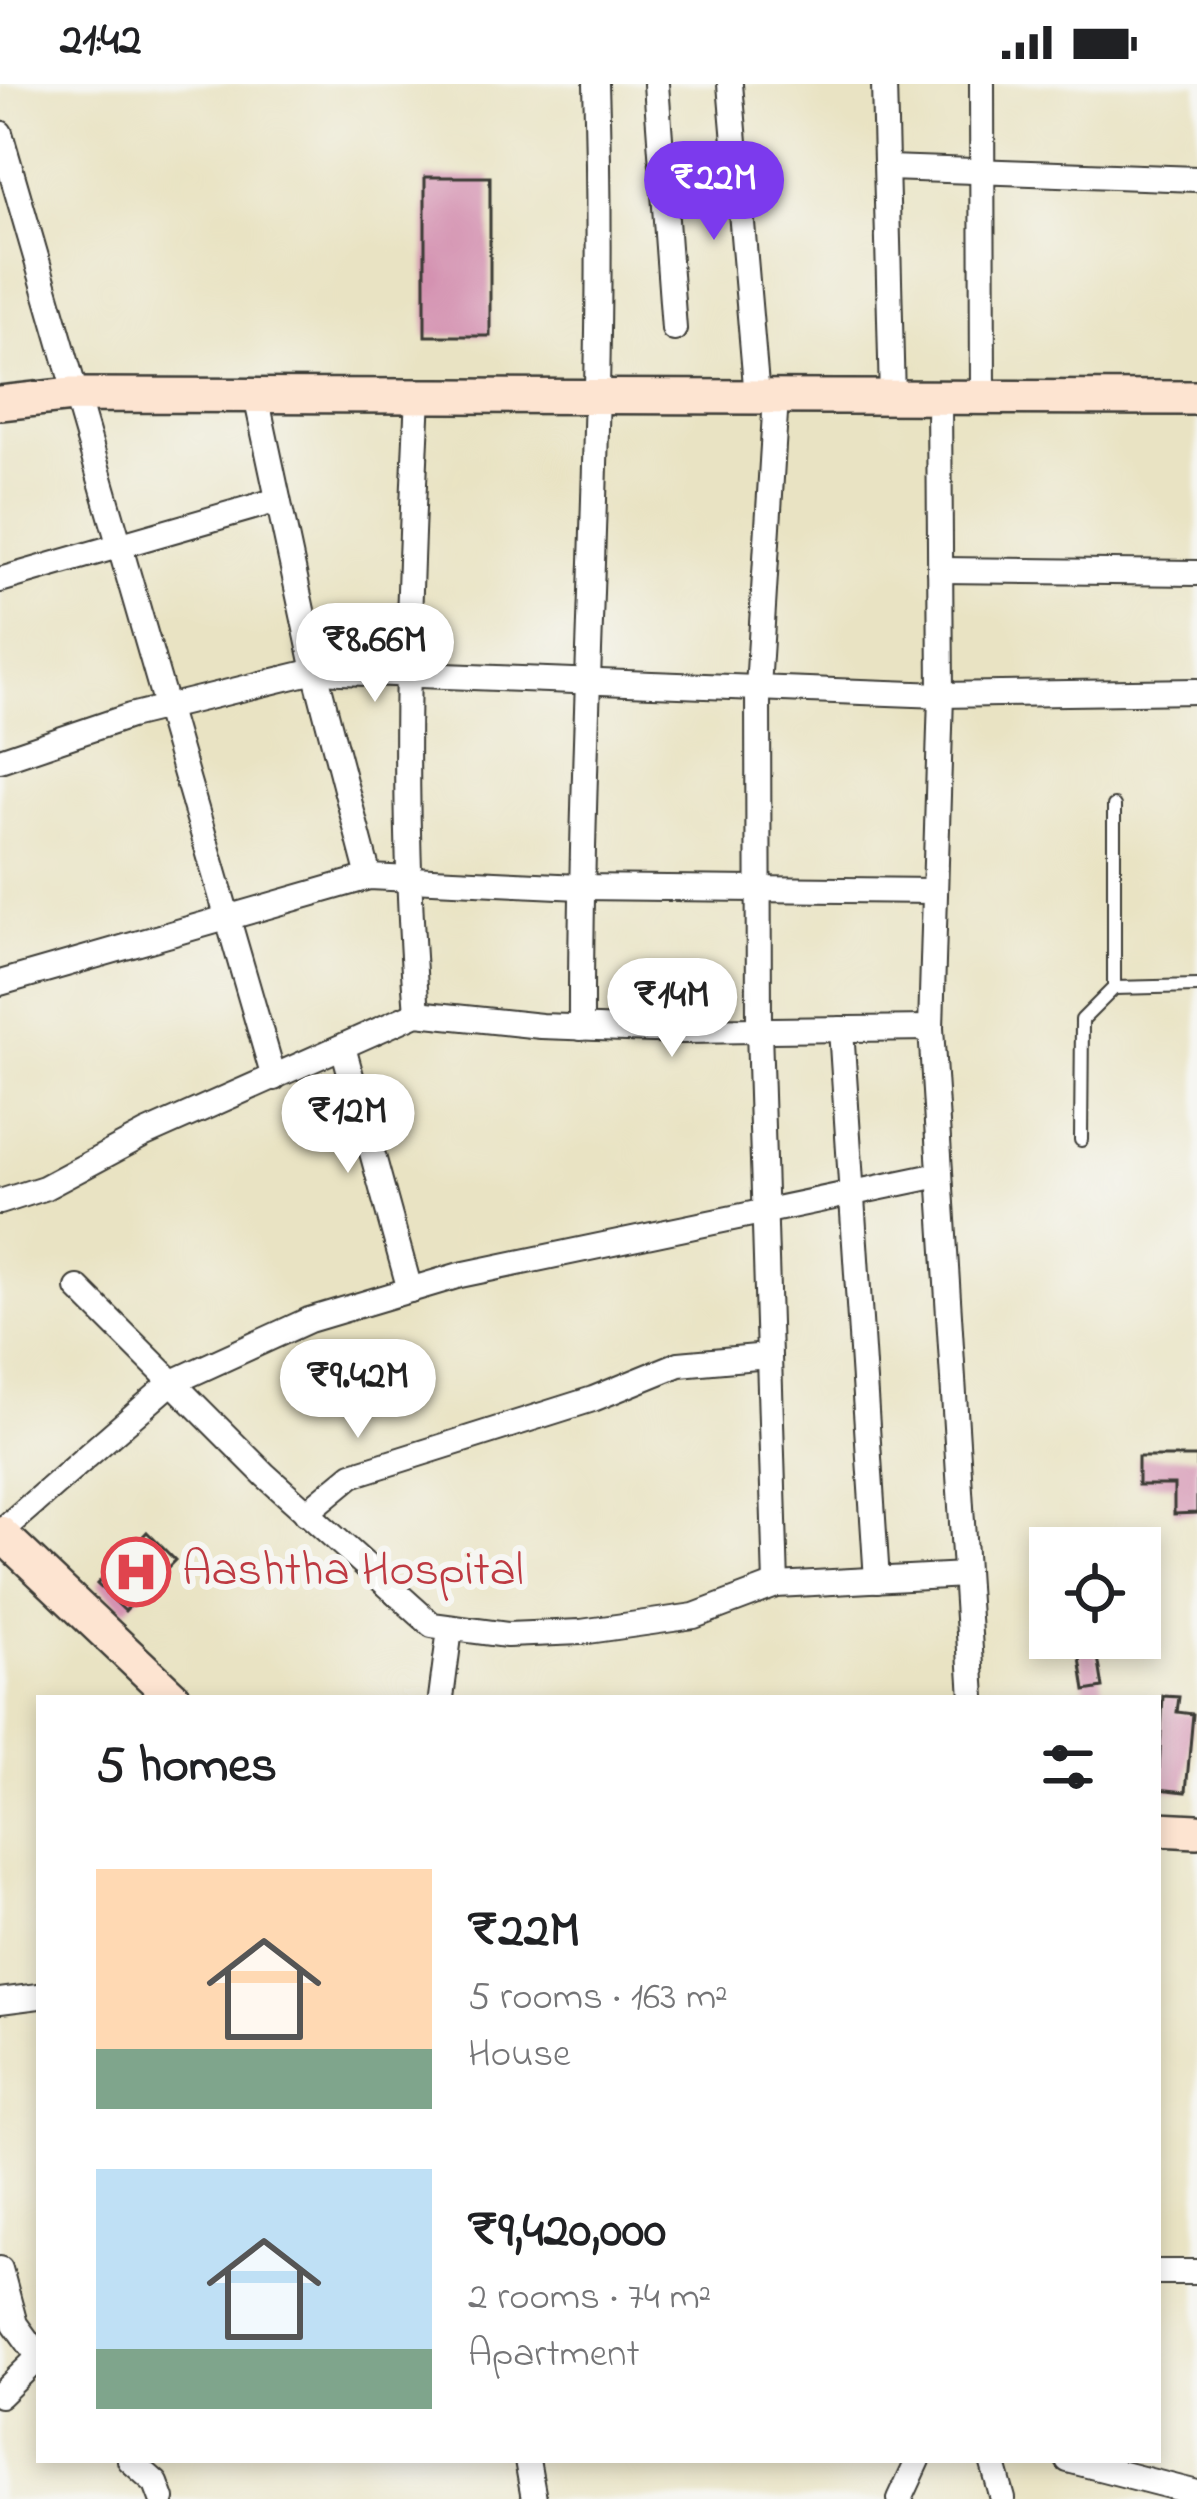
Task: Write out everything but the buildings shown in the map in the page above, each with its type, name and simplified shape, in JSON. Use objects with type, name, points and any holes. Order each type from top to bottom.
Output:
[{"type":"street","points":[[581,1028],[580,887],[600,397],[596,84]]},
{"type":"street","points":[[656,84],[674,329]]},
{"type":"street","points":[[730,84],[766,397],[758,688],[763,890],[759,1030],[776,1585]]},
{"type":"street","points":[[884,84],[892,398]]},
{"type":"street","points":[[982,84],[983,398]]},
{"type":"street","points":[[0,133],[72,395],[121,545],[274,1078]]},
{"type":"street","points":[[888,168],[1197,178]]},
{"type":"street","points":[[0,403],[72,395],[1197,398]]},
{"type":"street","points":[[256,395],[315,671],[369,877]]},
{"type":"street","points":[[417,1013],[406,879],[405,676],[418,396]]},
{"type":"street","points":[[939,398],[941,695],[931,1028],[973,1695]]},
{"type":"street","points":[[0,580],[278,500]]},
{"type":"street","points":[[940,570],[1197,573]]},
{"type":"street","points":[[0,760],[168,705],[315,671],[941,695],[1197,692]]},
{"type":"street","points":[[0,983],[369,877],[580,887],[935,891]]},
{"type":"street","points":[[0,1202],[44,1188],[145,1134],[417,1013],[581,1028],[931,1028]]},
{"type":"street","points":[[841,1029],[848,1192],[877,1580]]},
{"type":"street","points":[[343,1047],[410,1290]]},
{"type":"street","points":[[171,1695],[0,1533],[171,1383],[309,1320],[410,1290],[764,1208],[939,1174]]},
{"type":"street","points":[[78,1288],[306,1513],[432,1625],[507,1635],[604,1629],[694,1616],[776,1585],[964,1575]]},
{"type":"street","points":[[306,1513],[352,1475],[451,1441],[592,1399],[679,1364],[768,1356]]},
{"type":"street","points":[[441,1695],[450,1629]]},
{"type":"street","points":[[1161,1829],[1197,1831]]},
{"type":"street","points":[[0,2001],[36,1996]]},
{"type":"street","points":[[0,2270],[16,2324],[36,2353]]},
{"type":"street","points":[[1161,2272],[1197,2272]]},
{"type":"street","points":[[0,2395],[36,2360]]},
{"type":"street","points":[[133,2463],[156,2483],[161,2499]]},
{"type":"street","points":[[527,2463],[534,2499]]},
{"type":"street","points":[[900,2499],[917,2463]]},
{"type":"street","points":[[993,2463],[1003,2499]]},
{"type":"street","points":[[1113,2465],[1197,2493]]},
{"type":"lane","points":[[1081,1140],[1078,1031],[1114,988],[1114,806]]},
{"type":"lane","points":[[1114,988],[1197,986]]},
{"type":"place","name":"Aashtha Hospital","points":[[136,1572]]}]
